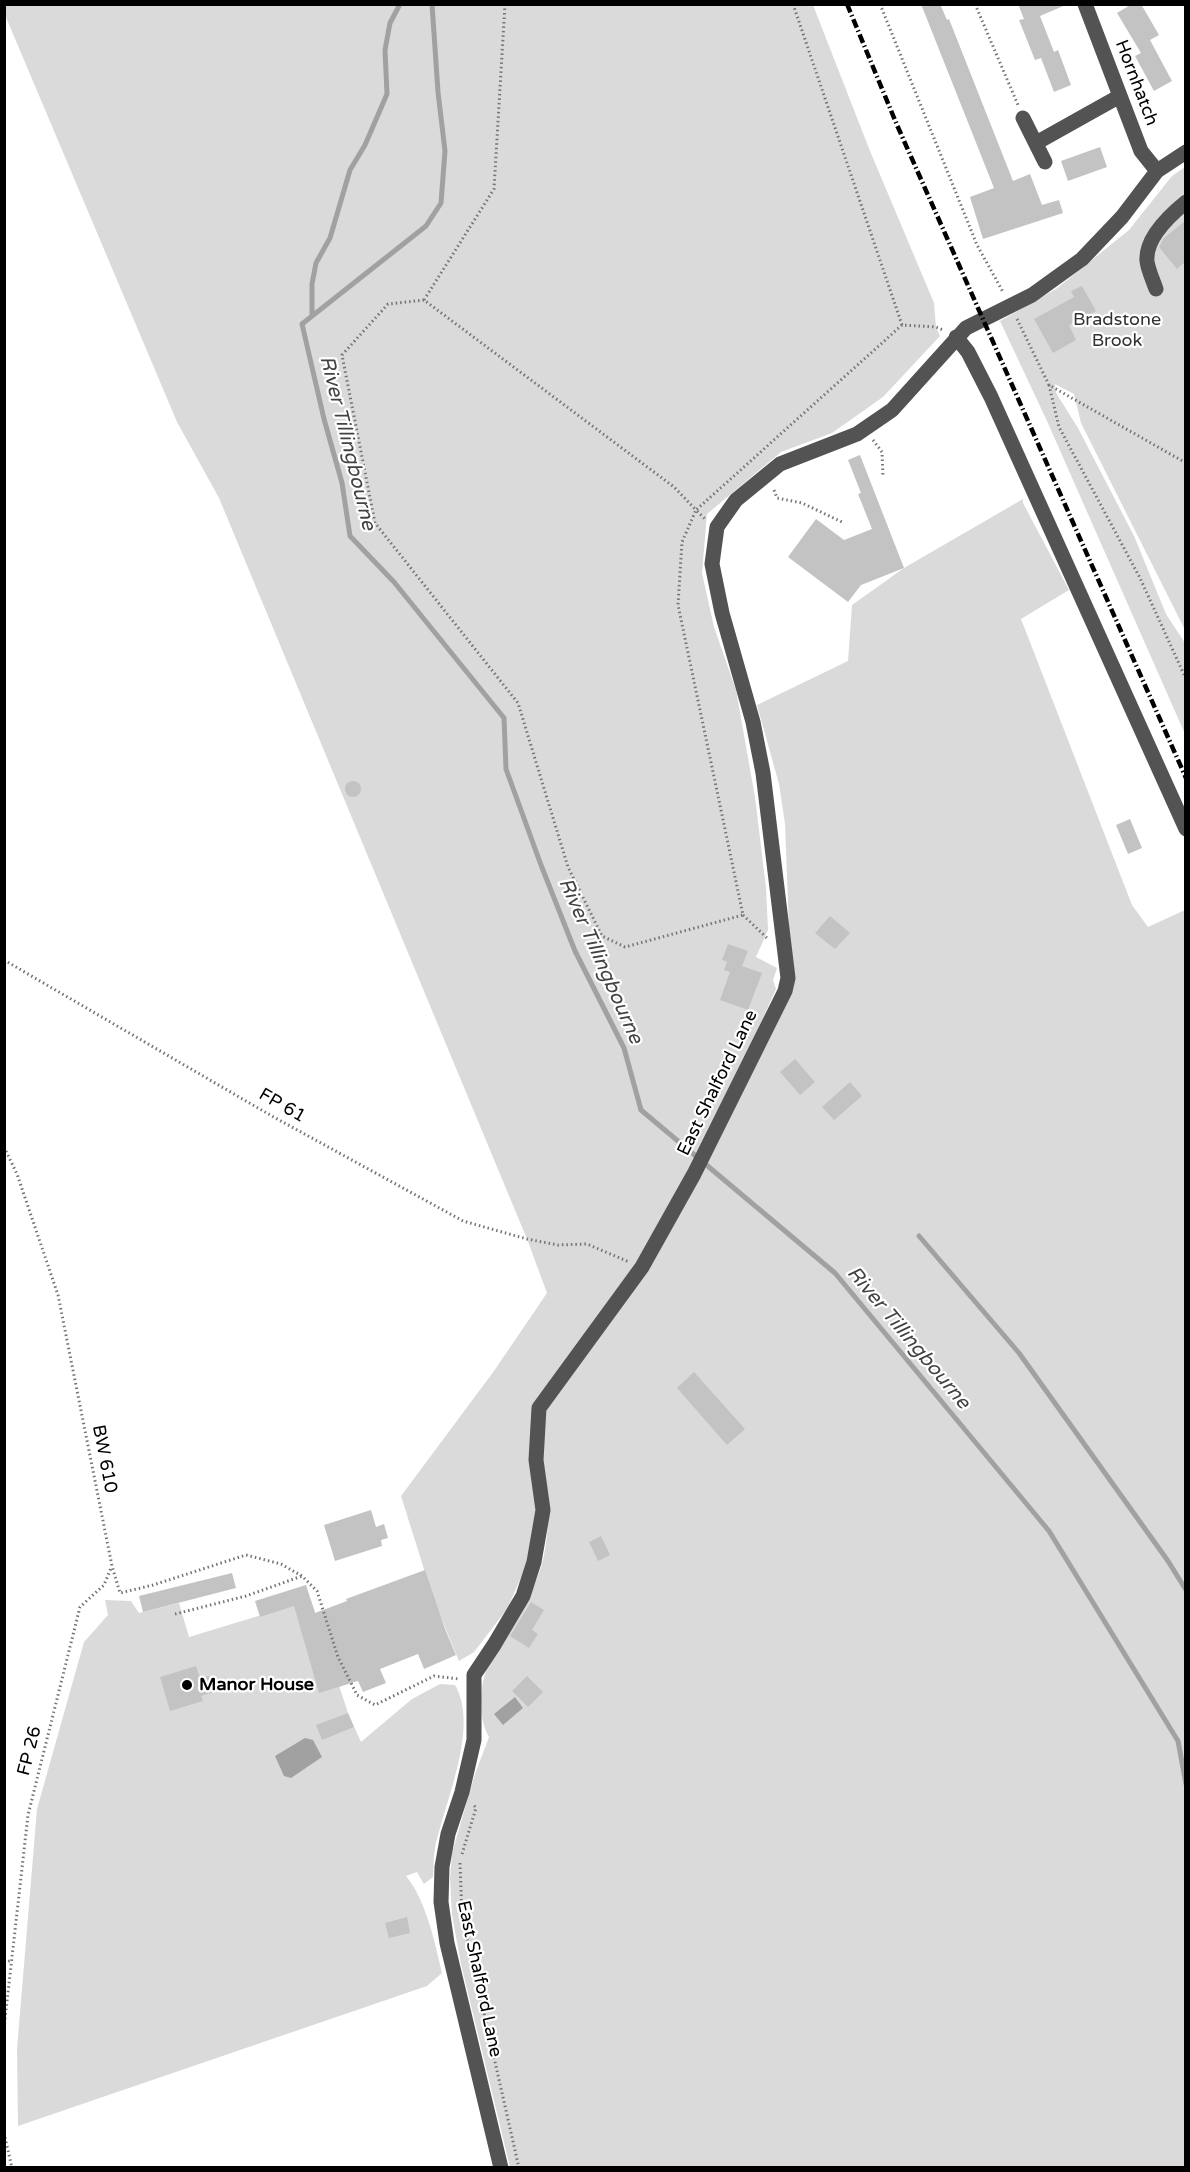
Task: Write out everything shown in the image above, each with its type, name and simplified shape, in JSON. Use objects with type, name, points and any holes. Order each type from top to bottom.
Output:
[{"type":"street","name":"Hornhatch","points":[[1085,4],[1141,151],[1157,171]]},
{"type":"street","points":[[1036,143],[1119,96]]},
{"type":"street","points":[[1023,118],[1045,162]]},
{"type":"street","name":"East Shalford Lane","points":[[501,2168],[447,1943],[441,1902],[442,1867],[448,1834],[462,1792],[474,1740],[474,1675],[495,1645],[523,1596],[534,1562],[543,1510],[536,1460],[539,1408],[642,1267],[694,1174],[785,992],[788,978],[763,773],[753,722],[722,613],[712,564],[717,527],[736,500],[780,464],[865,429],[892,410],[966,328],[1032,295],[1082,259],[1122,217],[1157,171],[1185,152]]},
{"type":"street","points":[[1156,289],[1147,260],[1153,238],[1167,217],[1185,202]]},
{"type":"street","points":[[956,337],[968,352],[991,398],[1185,829]]},
{"type":"path","points":[[424,300],[494,189],[505,4]]},
{"type":"path","points":[[793,4],[902,325]]},
{"type":"path","points":[[880,4],[977,245],[1011,306],[1049,385],[1059,427],[1140,578],[1185,679]]},
{"type":"path","points":[[975,4],[1023,118]]},
{"type":"path","points":[[706,520],[674,488],[424,300],[387,304],[342,355],[375,523],[518,703],[568,867],[602,936],[625,947],[744,915]]},
{"type":"path","points":[[784,955],[744,915],[678,605],[682,542],[696,510],[902,325],[936,327]]},
{"type":"path","points":[[1049,385],[1185,463]]},
{"type":"path","points":[[865,429],[882,452],[883,477]]},
{"type":"path","points":[[768,474],[777,498],[802,503],[842,522]]},
{"type":"path","name":"FP 61","points":[[4,960],[279,1120],[463,1221],[558,1245],[587,1244],[642,1267]]},
{"type":"path","name":"BW 610","points":[[4,1147],[17,1174],[58,1295],[112,1566],[120,1593],[153,1585],[246,1555],[281,1564],[302,1576]]},
{"type":"path","name":"FP 26","points":[[4,2028],[28,1815],[80,1607],[104,1585],[112,1566]]},
{"type":"path","points":[[175,1614],[246,1596],[302,1576],[317,1591],[338,1657],[357,1695],[375,1705],[434,1676],[458,1678],[474,1696]]},
{"type":"path","points":[[462,1792],[476,1808],[460,1860],[462,1916],[519,2168]]},
{"type":"path","points":[[4,1963],[12,1960]]},
{"type":"path","points":[[4,2133],[12,2168]]},
{"type":"green space","points":[[4,5],[813,5],[870,151],[934,303],[936,327],[940,336],[883,397],[832,433],[781,452],[707,514],[702,573],[714,627],[736,690],[755,797],[766,888],[768,930],[756,957],[777,968],[773,980],[776,989],[739,1071],[770,1037],[790,954],[785,824],[779,784],[757,705],[848,661],[852,605],[904,568],[1023,499],[1023,503],[1069,590],[1021,619],[1132,905],[1148,927],[1185,910],[1185,2167],[510,2167],[461,1964],[452,1915],[450,1879],[452,1853],[475,1774],[489,1737],[481,1711],[481,1692],[485,1674],[492,1657],[527,1600],[539,1573],[545,1548],[550,1505],[537,1502],[528,1562],[507,1609],[474,1652],[459,1661],[434,1601],[401,1496],[494,1371],[547,1293],[527,1239],[219,498],[177,422],[5,15]]},
{"type":"green space","name":"Bradstone Brook","points":[[1185,167],[1185,630],[1081,423],[1074,394],[1055,384],[1056,393],[1078,428],[1134,536],[1166,614],[1185,643],[1185,734],[1047,421],[1000,321],[1056,289],[1129,230],[1172,176]]},
{"type":"green space","points":[[105,1600],[131,1601],[139,1613],[179,1603],[189,1637],[311,1600],[348,1713],[361,1742],[412,1699],[440,1684],[455,1685],[462,1703],[464,1722],[462,1744],[435,1849],[433,1877],[424,1884],[417,1872],[406,1876],[424,1909],[442,1973],[427,1986],[18,2126],[17,2049],[37,1809],[84,1642],[108,1615]]},
{"type":"shaded area","points":[[515,1697],[523,1708],[503,1725],[494,1714]]},
{"type":"shaded area","points":[[305,1738],[313,1740],[322,1757],[291,1778],[284,1776],[275,1756]]},
{"type":"building","points":[[921,4],[940,4],[947,20],[949,19],[1013,181],[1030,174],[1042,205],[1059,200],[1063,213],[983,239],[970,197],[994,188]]},
{"type":"building","points":[[1018,4],[1068,4],[1040,16],[1054,52],[1058,50],[1071,85],[1054,92],[1041,58],[1035,60],[1019,20],[1024,19]]},
{"type":"building","points":[[1132,4],[1141,4],[1159,35],[1150,40],[1172,81],[1154,91],[1135,56],[1141,53],[1117,13]]},
{"type":"building","points":[[1100,147],[1107,167],[1068,181],[1061,161]]},
{"type":"building","points":[[1185,221],[1185,262],[1177,269],[1159,247],[1164,238]]},
{"type":"building","points":[[1082,286],[1096,311],[1069,325],[1076,340],[1053,353],[1034,319],[1074,297],[1071,291]]},
{"type":"building","points":[[860,455],[904,568],[861,585],[848,602],[788,557],[816,519],[844,540],[872,529],[848,460]]},
{"type":"building","points":[[350,781],[356,781],[361,789],[359,795],[350,797],[345,792],[345,786]]},
{"type":"building","points":[[1130,819],[1142,848],[1128,854],[1116,825]]},
{"type":"building","points":[[830,916],[850,933],[835,949],[815,933]]},
{"type":"building","points":[[728,944],[748,951],[742,966],[762,973],[748,1010],[720,1000],[730,972],[724,970],[727,962],[722,960]]},
{"type":"building","points":[[795,1059],[815,1082],[800,1095],[780,1072]]},
{"type":"building","points":[[850,1082],[862,1096],[834,1120],[822,1107]]},
{"type":"building","points":[[694,1372],[745,1429],[727,1445],[677,1388]]},
{"type":"building","points":[[371,1510],[376,1527],[384,1524],[388,1538],[381,1540],[382,1546],[335,1561],[324,1525]]},
{"type":"building","points":[[601,1536],[610,1555],[598,1561],[589,1542]]},
{"type":"building","points":[[425,1570],[456,1655],[424,1669],[418,1654],[380,1669],[386,1683],[363,1692],[358,1681],[319,1693],[294,1606],[260,1617],[255,1601],[306,1585],[315,1613]]},
{"type":"building","points":[[232,1573],[236,1588],[143,1612],[139,1596]]},
{"type":"building","points":[[531,1602],[544,1610],[532,1630],[538,1634],[529,1648],[510,1636]]},
{"type":"building","name":"Manor House","points":[[196,1666],[200,1678],[209,1676],[214,1692],[201,1696],[203,1701],[170,1711],[160,1677]]},
{"type":"building","points":[[527,1676],[543,1692],[528,1707],[512,1691]]},
{"type":"building","points":[[348,1713],[354,1727],[322,1740],[316,1725]]},
{"type":"building","points":[[407,1917],[410,1933],[389,1938],[385,1923]]},
{"type":"waterway","points":[[312,316],[312,284],[316,263],[330,238],[350,170],[365,145],[387,94],[385,50],[390,23],[400,4]]},
{"type":"waterway","name":"River Tillingbourne","points":[[432,4],[445,151],[441,203],[426,226],[302,324],[324,419],[342,483],[350,536],[394,582],[504,718],[506,769],[575,951],[624,1048],[641,1110],[835,1273],[1049,1531],[1178,1741],[1186,1784]]},
{"type":"waterway","points":[[919,1236],[1019,1353],[1168,1561],[1186,1590]]},
{"type":"railway","points":[[847,4],[897,125],[1186,778]]},
{"type":"place","name":"Manor House","points":[[187,1685]]}]
